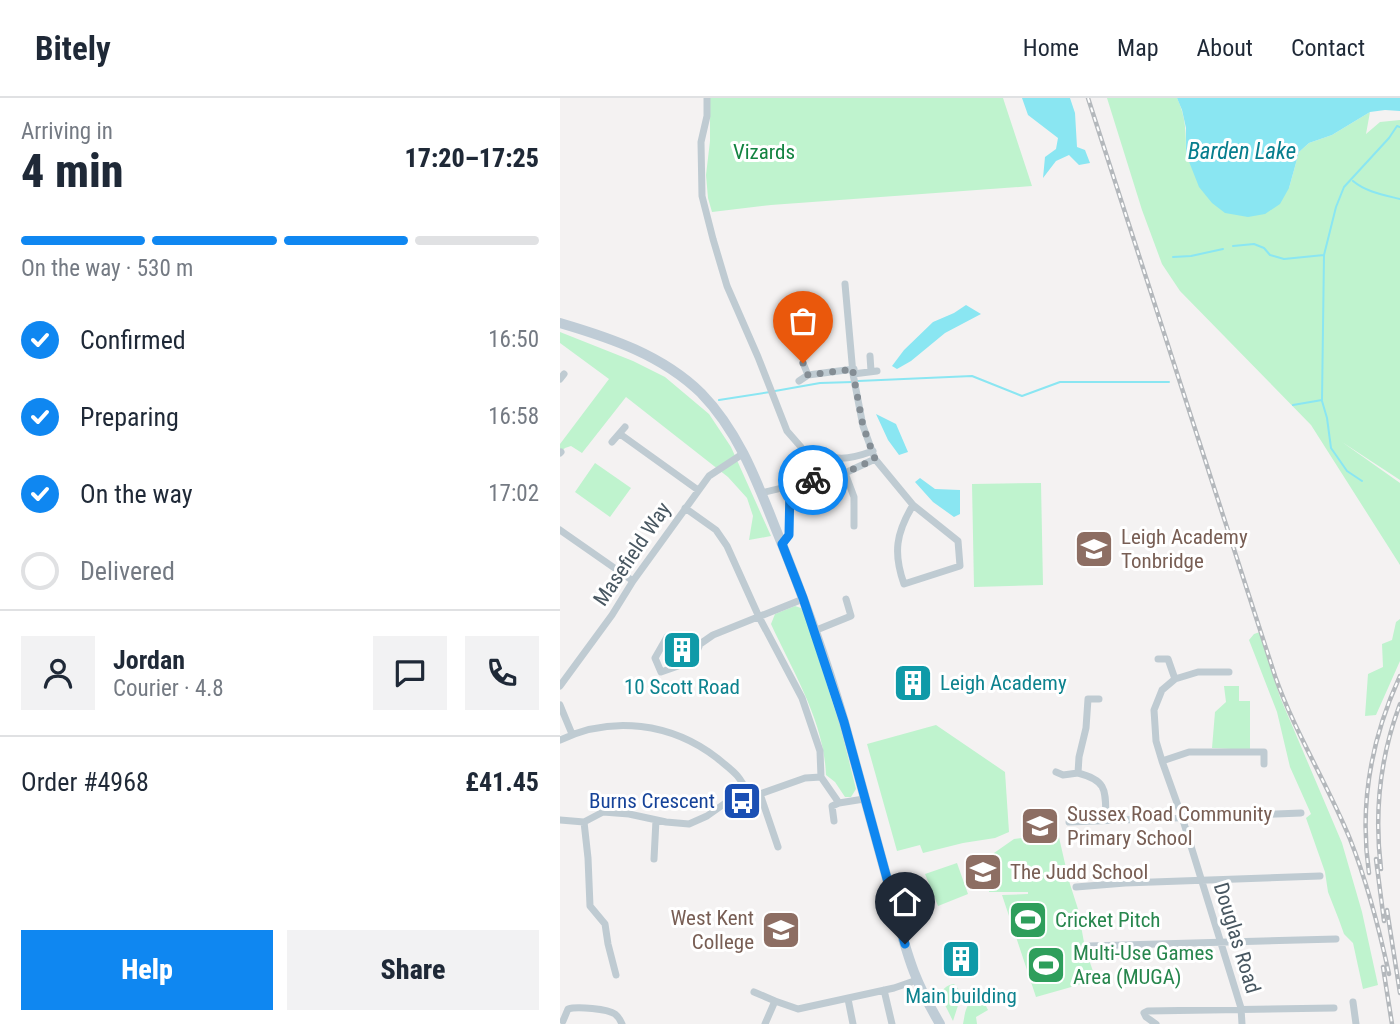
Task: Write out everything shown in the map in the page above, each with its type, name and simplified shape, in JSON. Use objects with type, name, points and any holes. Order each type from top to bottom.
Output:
[{"type":"street","points":[[707,98],[707,117],[701,142],[702,196],[727,286],[787,431],[801,447],[813,481]]},
{"type":"street","points":[[845,284],[863,426],[874,455],[913,505],[958,541],[960,566],[904,584]]},
{"type":"street","points":[[560,323],[620,343],[660,362],[680,376],[715,410],[744,453],[803,598],[844,722],[903,937],[917,980],[940,1024]]},
{"type":"street","points":[[799,381],[808,375],[874,371],[870,356]]},
{"type":"street","points":[[803,363],[808,375]]},
{"type":"street","points":[[612,442],[623,430],[698,490]]},
{"type":"street","points":[[811,449],[835,458],[874,455]]},
{"type":"street","name":"Masefield Way","points":[[560,686],[709,476],[744,453]]},
{"type":"street","points":[[761,493],[845,473],[874,455]]},
{"type":"street","points":[[845,473],[854,496],[854,526]]},
{"type":"street","points":[[782,544],[789,535],[790,486]]},
{"type":"street","points":[[908,593],[898,567],[896,548],[905,518],[913,505]]},
{"type":"street","points":[[685,508],[716,530],[727,546],[759,617],[802,698],[820,751],[821,777],[839,803]]},
{"type":"street","points":[[560,530],[633,581]]},
{"type":"street","points":[[667,637],[654,658],[661,676],[681,665],[691,665],[700,645],[715,634],[803,598]]},
{"type":"street","points":[[814,631],[851,616],[846,599]]},
{"type":"street","points":[[1169,650],[1168,659],[1175,679],[1198,672],[1229,672]]},
{"type":"street","points":[[1158,659],[1168,659]]},
{"type":"street","points":[[560,668],[568,674]]},
{"type":"street","name":"Douglas Road","points":[[1175,679],[1162,690],[1154,710],[1156,741],[1241,1009],[1242,1024]]},
{"type":"street","points":[[1079,698],[1099,699]]},
{"type":"street","points":[[1078,773],[1088,699]]},
{"type":"street","points":[[560,705],[572,734]]},
{"type":"street","points":[[560,740],[572,734],[607,726],[635,725],[672,732],[701,746],[740,777],[748,794]]},
{"type":"street","points":[[1162,761],[1189,752],[1264,750],[1264,764]]},
{"type":"street","points":[[1056,772],[1094,777],[1102,785],[1106,797],[1107,820]]},
{"type":"street","points":[[560,820],[584,822],[603,812],[689,824],[748,794],[760,794],[804,778],[821,777]]},
{"type":"street","points":[[760,794],[778,847]]},
{"type":"street","points":[[834,821],[832,806],[864,799]]},
{"type":"street","points":[[1069,822],[1301,813]]},
{"type":"street","points":[[654,859],[656,820]]},
{"type":"street","points":[[584,822],[590,906],[606,923],[616,975]]},
{"type":"street","points":[[1076,887],[1320,876]]},
{"type":"street","points":[[1088,946],[1336,939]]},
{"type":"street","points":[[754,992],[798,1009],[848,999],[917,980]]},
{"type":"street","points":[[884,990],[892,1024]]},
{"type":"street","points":[[848,999],[853,1024]]},
{"type":"street","points":[[765,1024],[775,1001]]},
{"type":"street","points":[[1353,1002],[1356,1024]]},
{"type":"street","points":[[563,1021],[568,1009],[574,1007],[612,1012],[622,1024]]},
{"type":"street","points":[[1156,1024],[1144,1013],[1334,1008]]},
{"type":"green space","name":"Vizards","points":[[710,98],[1003,98],[1032,186],[771,205],[712,212],[706,175],[710,141]]},
{"type":"green space","points":[[1107,98],[1177,98],[1184,119],[1186,154],[1289,188],[1299,152],[1309,143],[1332,135],[1370,112],[1366,134],[1380,122],[1400,120],[1400,480],[1342,442],[1400,483],[1400,565],[1311,425],[1180,291],[1162,264]]},
{"type":"green space","points":[[560,332],[633,361],[665,377],[709,414],[731,447],[771,536],[749,540],[753,516],[747,498],[728,477],[626,397],[582,453],[571,446],[560,453],[560,444],[609,379],[560,343]]},
{"type":"green space","points":[[595,463],[631,488],[610,517],[575,492]]},
{"type":"green space","points":[[1041,483],[1043,585],[974,587],[972,484]]},
{"type":"green space","points":[[795,606],[801,608],[804,613],[840,725],[856,789],[851,797],[845,797],[835,782],[826,775],[814,716],[771,624],[775,614]]},
{"type":"green space","points":[[1400,619],[1400,661],[1376,715],[1365,716],[1368,674],[1383,667],[1382,644],[1392,640],[1396,622]]},
{"type":"green space","points":[[1260,632],[1280,697],[1342,843],[1362,912],[1378,985],[1363,989],[1353,943],[1344,934],[1328,892],[1325,872],[1306,818],[1311,814],[1290,767],[1277,712],[1249,640]]},
{"type":"green space","points":[[1224,686],[1239,686],[1239,701],[1250,701],[1250,750],[1212,748],[1215,712],[1226,702]]},
{"type":"green space","points":[[936,725],[1005,772],[1009,832],[995,838],[923,853],[920,845],[897,851],[867,744]]},
{"type":"green space","points":[[1058,833],[1085,948],[1096,980],[1036,997],[1002,895],[1028,892],[989,892],[989,853],[994,853],[1014,839]]},
{"type":"green space","points":[[957,863],[968,894],[938,906],[925,874]]},
{"type":"green space","points":[[954,984],[962,993],[953,1021],[940,995],[945,988]]},
{"type":"green space","points":[[976,1000],[983,1000],[988,1010],[976,1017],[977,1024],[963,1024],[968,1006]]},
{"type":"water","points":[[1022,98],[1070,98],[1075,113],[1077,147],[1085,150],[1090,163],[1079,165],[1069,155],[1056,161],[1043,178],[1045,157],[1056,149],[1058,138],[1028,115]]},
{"type":"water","name":"Barden Lake","points":[[1177,98],[1400,98],[1400,111],[1370,112],[1332,135],[1309,143],[1299,152],[1289,188],[1280,204],[1265,214],[1248,217],[1225,213],[1212,203],[1199,187],[1186,154],[1186,128]]},
{"type":"water","points":[[966,305],[981,314],[945,333],[911,361],[897,369],[892,366],[904,350],[933,322]]},
{"type":"water","points":[[876,414],[896,424],[908,452],[899,455],[888,440]]},
{"type":"water","points":[[920,478],[935,489],[960,490],[960,514],[954,517],[933,502],[915,482]]},
{"type":"waterway","points":[[1293,405],[1322,400],[1324,255],[1336,207],[1344,187],[1397,126],[1400,127]]},
{"type":"waterway","points":[[1353,181],[1369,190],[1400,199]]},
{"type":"waterway","points":[[1233,246],[1254,244],[1264,248],[1270,255],[1284,259],[1324,255]]},
{"type":"waterway","points":[[1173,257],[1223,249]]},
{"type":"waterway","points":[[858,381],[972,376],[1022,396],[1060,382],[1169,382]]},
{"type":"waterway","points":[[775,391],[820,383],[853,382]]},
{"type":"waterway","points":[[719,400],[770,392]]},
{"type":"waterway","points":[[1322,401],[1331,448],[1347,471],[1362,481]]},
{"type":"railway","points":[[1088,98],[1275,676],[1292,718],[1350,839],[1372,905],[1389,974]]},
{"type":"railway","points":[[1369,873],[1366,822],[1370,772],[1382,724],[1400,676]]},
{"type":"railway","points":[[1381,869],[1378,827],[1380,785],[1383,764],[1400,704]]},
{"type":"railway","points":[[1376,859],[1384,921]]},
{"type":"railway","points":[[1387,910],[1400,993]]},
{"type":"railway","points":[[1383,967],[1392,1024]]},
{"type":"way so far","points":[[803,363],[808,375],[854,369],[863,426],[875,459],[845,473],[813,480]]},
{"type":"place","name":"Leigh Academy Tonbridge","points":[[1094,549]]},
{"type":"place","name":"10 Scott Road","points":[[682,650]]},
{"type":"place","name":"Leigh Academy","points":[[913,683]]},
{"type":"place","name":"Burns Crescent","points":[[742,801]]},
{"type":"place","name":"Sussex Road Community Primary School","points":[[1040,826]]},
{"type":"place","name":"The Judd School","points":[[983,872]]},
{"type":"place","name":"Cricket Pitch","points":[[1028,920]]},
{"type":"place","name":"West Kent College","points":[[781,930]]},
{"type":"place","name":"Main building","points":[[961,959]]},
{"type":"place","name":"Multi-Use Games Area (MUGA)","points":[[1046,965]]},
{"type":"route","points":[[813,480],[790,486],[789,535],[782,544],[844,722],[905,944]]}]
